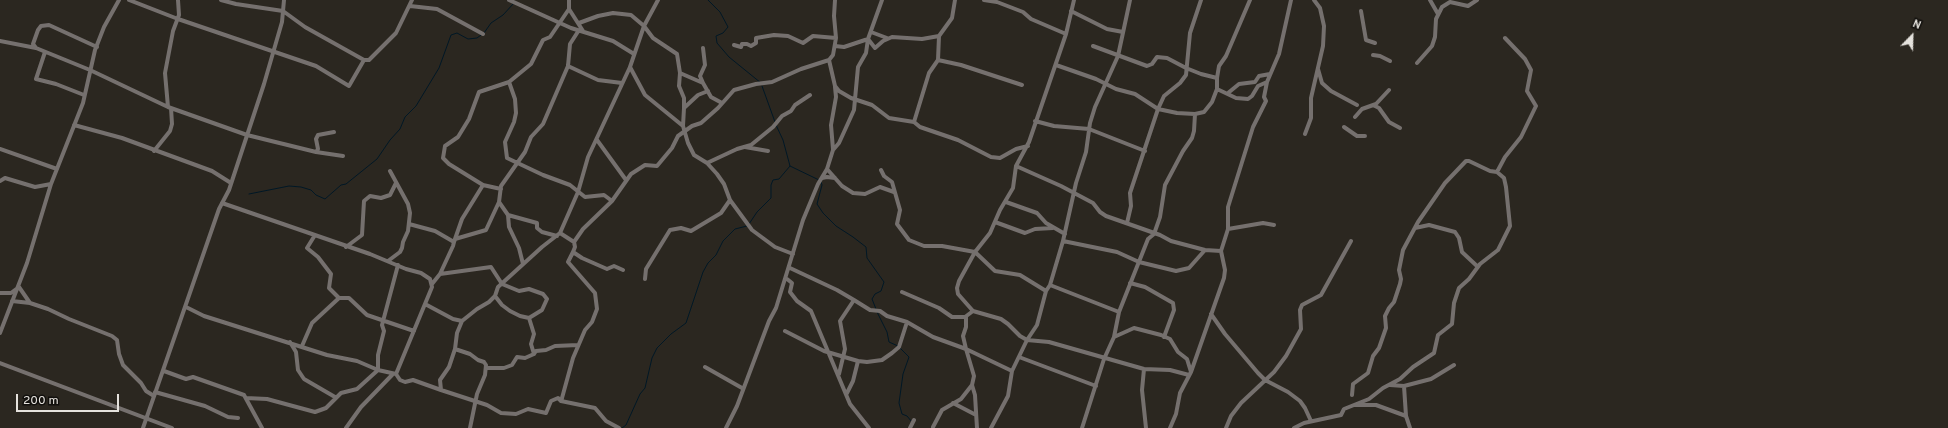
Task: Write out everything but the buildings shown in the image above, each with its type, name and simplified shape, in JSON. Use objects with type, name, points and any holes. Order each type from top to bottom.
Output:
[{"type":"street","points":[[0,333],[28,263],[51,184],[83,103],[96,47],[104,27],[119,0]]},
{"type":"street","points":[[129,0],[178,19],[316,66],[349,86],[364,60]]},
{"type":"street","points":[[154,151],[170,131],[172,124],[165,73],[173,31],[178,19],[178,0]]},
{"type":"street","points":[[221,0],[283,11],[305,27],[364,60],[369,60],[396,33],[412,0]]},
{"type":"street","points":[[143,428],[247,135],[274,51],[284,0]]},
{"type":"street","points":[[509,0],[581,31],[613,41],[634,54]]},
{"type":"street","points":[[568,66],[569,48],[581,31],[579,23],[569,9],[569,0]]},
{"type":"street","points":[[441,390],[440,380],[449,367],[455,349],[457,333],[462,321],[489,302],[495,296],[498,287],[559,234],[578,192],[588,157],[630,67],[641,39],[644,26],[658,0]]},
{"type":"street","points":[[833,150],[831,125],[836,97],[829,60],[835,46],[836,38],[834,16],[835,0]]},
{"type":"street","points":[[726,428],[735,410],[742,388],[787,279],[803,220],[827,169],[833,150],[854,110],[858,67],[866,53],[868,40],[882,0]]},
{"type":"street","points":[[914,122],[929,73],[938,60],[939,36],[952,18],[955,0]]},
{"type":"street","points":[[984,0],[997,1],[1023,12],[1031,19],[1066,34]]},
{"type":"street","points":[[1074,0],[1066,34],[1035,121],[1028,146],[1016,166],[1014,184],[990,233],[963,270],[957,288],[958,294],[973,310],[1003,320],[1020,336],[1027,340],[1049,342],[1104,359],[1144,369],[1170,370],[1190,373]]},
{"type":"street","points":[[991,428],[1008,396],[1012,371],[1018,357],[1037,325],[1046,291],[1050,284],[1065,234],[1073,194],[1086,152],[1089,129],[1095,107],[1118,56],[1130,0]]},
{"type":"street","points":[[1127,223],[1131,206],[1130,193],[1158,109],[1164,96],[1184,79],[1190,33],[1200,0]]},
{"type":"street","points":[[1056,65],[1135,94],[1158,109],[1177,113],[1195,114],[1207,110],[1218,89],[1217,78],[1219,66],[1226,56],[1250,0]]},
{"type":"street","points":[[1170,428],[1176,414],[1180,393],[1190,373],[1225,270],[1221,252],[1228,229],[1228,207],[1253,127],[1266,101],[1264,97],[1267,82],[1280,54],[1291,0]]},
{"type":"street","points":[[1305,134],[1311,118],[1311,98],[1323,46],[1324,26],[1320,8],[1314,0]]},
{"type":"street","points":[[1430,0],[1438,14]]},
{"type":"street","points":[[1417,63],[1432,46],[1438,14],[1442,7],[1450,1],[1468,6],[1476,1]]},
{"type":"street","points":[[410,6],[437,9],[483,34]]},
{"type":"street","points":[[501,189],[483,185],[449,164],[443,158],[444,146],[458,137],[469,119],[479,92],[509,82],[531,64],[544,40],[550,37],[569,9]]},
{"type":"street","points":[[1071,11],[1107,29],[1123,32]]},
{"type":"street","points":[[1361,11],[1366,40],[1375,43]]},
{"type":"street","points":[[579,23],[598,16],[619,12],[631,15],[644,26],[653,38],[676,54],[680,73],[679,86],[684,98],[683,126],[694,156],[706,163],[724,184],[730,200],[752,230],[775,247],[793,254]]},
{"type":"street","points":[[36,48],[33,44],[38,30],[41,26],[49,25],[96,47]]},
{"type":"street","points":[[871,32],[888,38]]},
{"type":"street","points":[[734,45],[741,48],[742,44],[751,46],[756,43],[756,38],[774,36],[788,36],[803,43],[813,36],[836,38]]},
{"type":"street","points":[[868,40],[875,48],[883,40],[892,36],[922,39],[939,36]]},
{"type":"street","points":[[641,39],[653,38]]},
{"type":"street","points":[[1497,172],[1505,157],[1521,137],[1536,106],[1527,91],[1530,70],[1525,59],[1505,38]]},
{"type":"street","points":[[835,46],[844,46],[868,40]]},
{"type":"street","points":[[1,43],[36,48],[90,70],[170,108],[247,135],[316,152],[343,156]]},
{"type":"street","points":[[1093,46],[1146,66],[1152,64],[1157,57],[1167,58],[1201,74],[1217,78]]},
{"type":"street","points":[[703,48],[705,64],[700,76],[702,83],[713,99],[722,103]]},
{"type":"street","points":[[409,224],[435,231],[454,241],[486,230],[500,202],[501,186],[518,164],[525,152],[530,137],[543,124],[568,66],[569,50]]},
{"type":"street","points":[[45,52],[36,79],[56,84],[84,95]]},
{"type":"street","points":[[1373,55],[1380,56],[1390,61]]},
{"type":"street","points":[[561,401],[578,345],[585,330],[592,322],[597,308],[595,294],[568,262],[575,247],[574,242],[583,228],[612,201],[634,171],[641,167],[657,166],[672,148],[678,136],[701,122],[718,108],[736,89],[772,82],[829,60]]},
{"type":"street","points":[[938,60],[961,65],[1022,85]]},
{"type":"street","points":[[568,66],[602,81],[622,83]]},
{"type":"street","points":[[630,67],[645,95],[683,126]]},
{"type":"street","points":[[1318,68],[1322,83],[1334,94],[1356,105]]},
{"type":"street","points":[[680,73],[702,83]]},
{"type":"street","points":[[1228,93],[1239,84],[1255,82],[1259,76],[1270,74]]},
{"type":"street","points":[[509,82],[516,99],[516,113],[514,122],[505,142],[505,152],[508,158],[518,164],[570,185],[585,197],[604,195],[612,201]]},
{"type":"street","points":[[1218,89],[1236,98],[1248,99],[1252,96],[1259,85],[1267,82]]},
{"type":"street","points":[[835,86],[839,91],[855,100],[872,105],[889,118],[914,122],[920,127],[958,140],[977,151],[996,158],[1000,158],[1016,149],[1028,146]]},
{"type":"street","points":[[1354,117],[1362,109],[1376,104],[1389,90]]},
{"type":"street","points":[[684,108],[698,95],[708,91]]},
{"type":"street","points":[[706,163],[753,144],[782,116],[791,111],[796,105],[810,95]]},
{"type":"street","points":[[1372,105],[1379,108],[1389,122],[1400,128]]},
{"type":"street","points":[[1148,239],[1154,234],[1160,217],[1165,185],[1183,151],[1192,138],[1195,114]]},
{"type":"street","points":[[1035,121],[1054,126],[1089,129],[1145,151]]},
{"type":"street","points":[[74,125],[115,136],[218,174],[231,183]]},
{"type":"street","points":[[1344,127],[1357,136],[1365,136]]},
{"type":"street","points":[[316,152],[318,149],[316,139],[318,135],[334,132]]},
{"type":"street","points":[[597,140],[626,180]]},
{"type":"street","points":[[743,147],[768,151]]},
{"type":"street","points":[[0,149],[57,169]]},
{"type":"street","points":[[1294,428],[1311,421],[1340,416],[1344,410],[1369,399],[1387,385],[1400,379],[1413,367],[1434,353],[1438,336],[1452,324],[1454,303],[1459,288],[1469,279],[1478,267],[1498,250],[1510,226],[1504,178],[1497,172],[1487,170],[1469,161],[1462,164],[1445,183],[1415,228],[1403,250],[1399,270],[1401,279],[1400,284],[1394,302],[1388,308],[1385,316],[1386,328],[1379,348],[1373,356],[1368,373],[1353,384],[1352,396]]},
{"type":"street","points":[[1016,166],[1061,186],[1073,194],[1093,203],[1100,212],[1106,216],[1171,241],[1205,250],[1221,252]]},
{"type":"street","points":[[827,169],[848,190],[861,195],[869,193],[880,187],[894,192]]},
{"type":"street","points":[[388,261],[400,252],[409,224],[408,204],[390,170]]},
{"type":"street","points":[[881,170],[884,176],[892,182],[900,212],[897,224],[909,240],[924,246],[942,246],[975,252],[995,271],[1020,275],[1046,291]]},
{"type":"street","points":[[0,181],[5,178],[35,187],[51,184]]},
{"type":"street","points":[[822,178],[836,178]]},
{"type":"street","points":[[346,247],[362,235],[364,201],[370,196],[381,198],[390,195],[396,182]]},
{"type":"street","points":[[346,428],[361,407],[394,374],[414,331],[432,284],[440,274],[453,246],[462,219],[483,185]]},
{"type":"street","points":[[645,279],[646,269],[670,230],[681,228],[691,232],[721,212],[730,200]]},
{"type":"street","points":[[500,202],[508,216],[509,227],[519,248],[523,264]]},
{"type":"street","points":[[1006,202],[1037,213],[1054,228],[1065,234]]},
{"type":"street","points":[[222,203],[388,261],[426,276],[430,279],[432,284]]},
{"type":"street","points":[[508,216],[537,223],[537,228],[542,232],[559,234],[574,242]]},
{"type":"street","points":[[995,222],[1025,233],[1035,229],[1054,228]]},
{"type":"street","points":[[1228,229],[1263,223],[1274,225]]},
{"type":"street","points":[[1415,228],[1429,225],[1455,232],[1459,238],[1462,252],[1478,267]]},
{"type":"street","points":[[1082,428],[1104,359],[1114,337],[1119,312],[1148,239],[1147,231]]},
{"type":"street","points":[[315,235],[307,248],[318,257],[331,274],[328,288],[339,298],[349,298],[366,315],[414,331]]},
{"type":"street","points":[[1063,241],[1117,252],[1139,262],[1167,270],[1186,270],[1193,265],[1205,250]]},
{"type":"street","points":[[1226,428],[1231,416],[1241,403],[1280,365],[1300,329],[1300,310],[1302,305],[1321,295],[1351,241]]},
{"type":"street","points":[[573,252],[607,269],[614,266],[624,270]]},
{"type":"street","points":[[246,398],[268,399],[315,412],[326,408],[335,397],[341,393],[357,389],[378,370],[378,355],[384,331],[384,321],[398,265]]},
{"type":"street","points":[[440,274],[491,267],[502,284],[519,291],[524,289],[534,291],[543,294],[547,299],[542,310],[529,318],[520,316],[510,311],[502,305],[495,296]]},
{"type":"street","points":[[790,268],[836,290],[870,310],[880,311],[887,316],[907,322],[933,337],[966,349],[1012,371]]},
{"type":"street","points":[[787,279],[792,283],[790,292],[797,301],[811,311],[838,376],[855,412],[869,428]]},
{"type":"street","points":[[1130,283],[1145,287],[1173,303],[1174,310],[1164,337]]},
{"type":"street","points":[[1050,284],[1119,312]]},
{"type":"street","points":[[0,293],[12,293],[19,287]]},
{"type":"street","points":[[19,287],[30,303]]},
{"type":"street","points":[[902,292],[939,308],[952,317],[966,317],[973,310]]},
{"type":"street","points":[[302,346],[312,323],[339,298]]},
{"type":"street","points":[[838,376],[842,355],[845,349],[840,322],[854,300]]},
{"type":"street","points":[[12,301],[30,303],[112,336],[117,340],[123,366],[141,383],[146,391],[205,406],[228,417],[238,418]]},
{"type":"street","points":[[425,304],[453,319],[462,321]]},
{"type":"street","points":[[186,307],[204,316],[290,342],[327,355],[357,361],[378,370],[394,374],[400,380],[405,382],[413,380],[487,405],[501,413],[516,414],[528,409],[546,413],[551,401],[558,398],[561,401],[595,408],[606,421],[618,428]]},
{"type":"street","points":[[1211,314],[1225,334],[1266,380],[1288,392],[1300,401],[1311,421]]},
{"type":"street","points":[[933,426],[942,410],[961,399],[972,385],[974,376],[963,336],[966,328],[966,317]]},
{"type":"street","points":[[529,318],[534,334],[531,344],[534,354]]},
{"type":"street","points":[[785,331],[828,352],[858,361],[867,362],[882,360],[899,347],[907,322]]},
{"type":"street","points":[[1114,337],[1134,328],[1170,339],[1178,352],[1187,359],[1190,373]]},
{"type":"street","points":[[290,342],[296,352],[298,370],[304,379],[335,397]]},
{"type":"street","points":[[486,368],[504,368],[512,365],[517,357],[526,358],[534,354],[536,351],[546,350],[555,346],[578,345]]},
{"type":"street","points":[[455,349],[484,362],[486,368],[475,402],[470,428]]},
{"type":"street","points":[[1018,357],[1096,386]]},
{"type":"street","points":[[847,394],[853,381],[858,361]]},
{"type":"street","points":[[0,363],[172,428]]},
{"type":"street","points":[[1387,385],[1404,386],[1431,379],[1454,366]]},
{"type":"street","points":[[705,367],[742,388]]},
{"type":"street","points":[[1144,369],[1142,390],[1146,428]]},
{"type":"street","points":[[164,371],[186,379],[193,377],[244,395],[262,428]]},
{"type":"street","points":[[972,385],[976,396],[977,428]]},
{"type":"street","points":[[1404,386],[1406,416],[1410,428]]},
{"type":"street","points":[[953,403],[976,415]]},
{"type":"street","points":[[1353,405],[1376,405],[1406,416]]},
{"type":"street","points":[[910,428],[914,420]]},
{"type":"waterway","points":[[708,0],[720,12],[728,27],[723,33],[716,36],[717,43],[729,57],[761,83]]},
{"type":"waterway","points":[[484,33],[491,23],[503,15],[514,3]]},
{"type":"waterway","points":[[249,194],[289,186],[311,190],[316,195],[325,199],[341,185],[346,184],[377,159],[390,140],[400,129],[405,117],[416,106],[439,68],[451,35],[457,33],[468,39],[477,38],[481,35]]},
{"type":"waterway","points":[[762,86],[775,122]]},
{"type":"waterway","points":[[749,224],[757,212],[771,198],[771,185],[773,180],[779,179],[790,166],[783,140],[776,125]]},
{"type":"waterway","points":[[790,166],[819,180]]},
{"type":"waterway","points":[[821,182],[822,185],[817,204],[823,213],[836,226],[866,247],[867,258],[884,282],[881,291],[875,294],[872,299],[876,309]]},
{"type":"waterway","points":[[622,428],[626,425],[640,394],[645,388],[652,358],[657,348],[671,334],[686,323],[703,272],[708,263],[716,255],[723,241],[735,229],[747,226]]},
{"type":"waterway","points":[[877,312],[887,332],[889,342],[898,346]]},
{"type":"waterway","points":[[900,348],[909,357],[903,374],[899,403],[902,414],[907,416],[912,422]]}]
